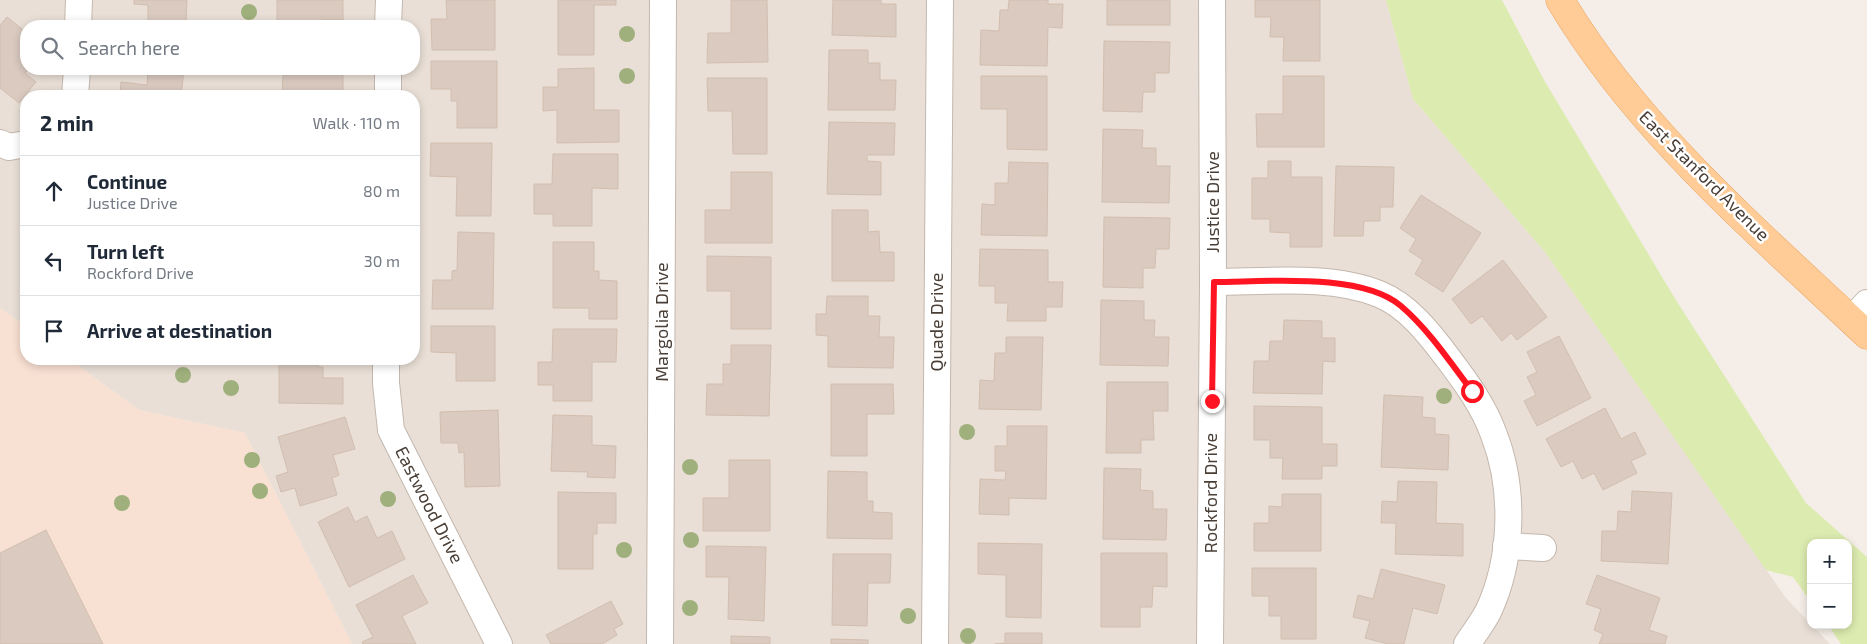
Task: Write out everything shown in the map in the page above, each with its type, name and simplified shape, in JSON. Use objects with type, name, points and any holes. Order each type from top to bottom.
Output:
[{"type":"main road","name":"East Stanford Avenue","points":[[1560,0],[1602,65],[1664,138],[1862,319]]},
{"type":"street","points":[[78,20],[79,0]]},
{"type":"street","points":[[388,20],[389,0]]},
{"type":"street","name":"Margolia Drive","points":[[660,644],[664,0]]},
{"type":"street","name":"Quade Drive","points":[[935,644],[940,0]]},
{"type":"street","name":"Justice Drive","points":[[1212,0],[1214,282]]},
{"type":"street","points":[[75,90],[77,75]]},
{"type":"street","points":[[388,75],[388,90]]},
{"type":"street","points":[[0,143],[9,147],[20,145]]},
{"type":"street","points":[[1214,282],[1325,282],[1357,286],[1400,305],[1436,342],[1472,391],[1494,434],[1507,482],[1506,546],[1488,612],[1467,644]]},
{"type":"street","name":"Rockford Drive","points":[[1210,644],[1214,282]]},
{"type":"street","name":"Eastwood Drive","points":[[386,365],[391,430],[499,644]]},
{"type":"street","points":[[1506,546],[1543,548]]},
{"type":"shaded area","points":[[0,0],[1386,0],[1413,99],[1545,252],[1786,598],[1807,620],[1807,629],[1816,629],[1830,644],[352,644],[245,433],[139,410],[77,365],[420,365],[420,90],[20,90],[20,323],[0,308]]},
{"type":"shaded area","points":[[0,308],[20,323],[20,365],[77,365],[139,410],[245,433],[352,644],[0,644]]},
{"type":"green space","points":[[1386,0],[1502,0],[1544,80],[1674,297],[1806,503],[1847,539],[1807,539],[1807,596],[1793,577],[1766,570],[1545,252],[1413,99]]},
{"type":"green space","points":[[1852,544],[1867,557],[1867,644],[1841,644],[1831,629],[1852,629]]},
{"type":"building","points":[[134,0],[187,0],[186,20],[148,20],[148,5],[134,4]]},
{"type":"building","points":[[277,0],[343,0],[343,20],[277,20]]},
{"type":"building","points":[[446,0],[495,0],[495,50],[432,50],[431,19],[447,19]]},
{"type":"building","points":[[558,0],[616,0],[616,5],[594,5],[594,55],[558,55]]},
{"type":"building","points":[[731,0],[767,0],[768,62],[707,63],[708,33],[731,33]]},
{"type":"building","points":[[833,0],[881,0],[881,4],[896,4],[896,37],[832,35]]},
{"type":"building","points":[[1009,0],[1048,0],[1048,4],[1063,4],[1062,28],[1048,27],[1047,66],[980,65],[981,30],[999,31],[1000,10],[1008,10]]},
{"type":"building","points":[[1107,0],[1170,0],[1170,25],[1107,25]]},
{"type":"building","points":[[1255,0],[1320,0],[1320,61],[1283,61],[1284,37],[1270,37],[1271,17],[1255,17]]},
{"type":"building","points":[[7,17],[20,27],[20,75],[27,75],[36,82],[30,90],[20,90],[19,103],[0,88],[0,25]]},
{"type":"building","points":[[1104,41],[1170,42],[1169,73],[1155,73],[1155,92],[1143,92],[1142,112],[1103,111]]},
{"type":"building","points":[[829,50],[868,50],[868,63],[880,63],[880,80],[896,80],[895,110],[828,110]]},
{"type":"building","points":[[431,61],[497,61],[497,128],[457,128],[457,101],[451,101],[451,89],[431,89]]},
{"type":"building","points":[[594,68],[594,110],[619,110],[619,142],[557,143],[557,110],[543,111],[543,87],[558,87],[558,69]]},
{"type":"building","points":[[148,75],[183,75],[182,90],[120,90],[121,82],[147,85]]},
{"type":"building","points":[[283,75],[343,75],[343,90],[282,90]]},
{"type":"building","points":[[981,76],[1047,76],[1047,150],[1007,149],[1007,109],[981,109]]},
{"type":"building","points":[[1283,76],[1324,76],[1324,147],[1257,147],[1256,114],[1283,114]]},
{"type":"building","points":[[707,78],[767,78],[767,154],[733,154],[732,111],[708,111]]},
{"type":"building","points":[[829,122],[895,123],[894,155],[867,155],[867,161],[881,162],[881,195],[827,194]]},
{"type":"building","points":[[1103,129],[1143,130],[1142,148],[1156,148],[1156,166],[1170,166],[1169,203],[1102,202]]},
{"type":"building","points":[[431,143],[492,143],[491,216],[456,216],[457,177],[430,176]]},
{"type":"building","points":[[553,154],[618,154],[618,189],[592,188],[592,226],[553,226],[553,214],[534,214],[534,184],[552,184]]},
{"type":"building","points":[[1268,161],[1291,161],[1291,177],[1322,177],[1322,247],[1290,247],[1290,233],[1270,232],[1270,219],[1252,219],[1252,178],[1268,178]]},
{"type":"building","points":[[1009,162],[1048,163],[1047,236],[981,235],[982,204],[995,205],[995,183],[1008,183]]},
{"type":"building","points":[[1336,166],[1394,167],[1393,207],[1380,207],[1380,221],[1364,221],[1363,236],[1334,236]]},
{"type":"building","points":[[731,172],[772,172],[772,243],[705,243],[705,210],[731,210]]},
{"type":"building","points":[[1421,195],[1481,233],[1443,292],[1415,274],[1423,260],[1409,251],[1416,239],[1400,228]]},
{"type":"building","points":[[832,210],[868,210],[868,232],[879,231],[880,252],[894,252],[894,281],[832,281]]},
{"type":"building","points":[[1104,217],[1170,218],[1169,249],[1156,249],[1155,268],[1143,268],[1143,288],[1103,287]]},
{"type":"building","points":[[458,232],[494,233],[493,309],[432,309],[433,280],[452,280],[452,271],[457,270]]},
{"type":"building","points":[[553,242],[594,242],[594,271],[599,271],[599,280],[617,281],[617,319],[589,319],[589,308],[553,308]]},
{"type":"building","points":[[980,249],[1048,250],[1048,282],[1063,282],[1062,307],[1046,307],[1046,321],[1007,321],[1008,303],[995,303],[995,286],[979,286]]},
{"type":"building","points":[[707,256],[771,257],[771,329],[731,329],[731,291],[707,291]]},
{"type":"building","points":[[1503,260],[1547,317],[1517,340],[1511,333],[1502,341],[1482,316],[1471,324],[1452,299]]},
{"type":"building","points":[[827,296],[868,296],[868,316],[880,316],[879,337],[894,337],[893,368],[828,367],[828,336],[816,335],[816,314],[826,314]]},
{"type":"building","points":[[1101,300],[1144,301],[1144,320],[1155,320],[1154,337],[1169,337],[1168,366],[1100,365]]},
{"type":"building","points":[[1284,320],[1322,321],[1322,338],[1335,338],[1335,362],[1323,361],[1322,394],[1253,393],[1254,361],[1269,361],[1270,341],[1283,341]]},
{"type":"building","points":[[431,326],[495,326],[495,381],[456,381],[456,353],[431,352]]},
{"type":"building","points":[[553,329],[617,329],[616,362],[592,362],[592,401],[553,401],[553,385],[538,385],[538,362],[552,362]]},
{"type":"building","points":[[1559,336],[1591,398],[1537,426],[1524,401],[1536,395],[1527,377],[1537,372],[1527,352]]},
{"type":"building","points":[[1006,337],[1043,337],[1041,410],[979,409],[980,380],[994,381],[995,353],[1006,353]]},
{"type":"building","points":[[731,345],[771,345],[769,416],[706,415],[707,384],[723,384],[723,364],[731,364]]},
{"type":"building","points":[[279,365],[318,365],[318,367],[323,367],[323,378],[343,378],[343,404],[279,403]]},
{"type":"building","points":[[1107,382],[1168,382],[1168,411],[1153,411],[1154,440],[1141,440],[1141,453],[1106,453]]},
{"type":"building","points":[[831,384],[893,384],[894,414],[867,414],[867,456],[831,456]]},
{"type":"building","points":[[1384,395],[1423,397],[1422,417],[1435,418],[1435,434],[1449,435],[1448,470],[1381,467]]},
{"type":"building","points":[[1254,406],[1322,407],[1322,444],[1337,444],[1337,466],[1322,466],[1322,479],[1282,479],[1283,458],[1270,458],[1270,440],[1254,440]]},
{"type":"building","points":[[1605,408],[1621,439],[1635,432],[1646,454],[1631,461],[1637,473],[1603,490],[1594,473],[1582,479],[1573,461],[1561,467],[1546,439]]},
{"type":"building","points":[[498,410],[500,486],[465,487],[464,452],[459,453],[458,443],[441,443],[440,412]]},
{"type":"building","points":[[553,415],[592,416],[592,445],[616,446],[615,478],[587,477],[588,472],[551,471]]},
{"type":"building","points":[[345,417],[355,449],[333,455],[339,475],[332,478],[337,495],[300,506],[295,488],[281,492],[276,476],[288,472],[278,437]]},
{"type":"building","points":[[1007,426],[1047,426],[1046,499],[1009,498],[1009,515],[979,514],[980,479],[1005,480],[1006,471],[995,471],[995,446],[1007,446]]},
{"type":"building","points":[[729,460],[770,460],[770,531],[703,531],[703,498],[729,498]]},
{"type":"building","points":[[1104,468],[1141,469],[1140,490],[1153,491],[1153,509],[1167,509],[1166,540],[1103,539]]},
{"type":"building","points":[[828,471],[867,472],[867,501],[873,501],[873,512],[892,513],[892,539],[827,538]]},
{"type":"building","points":[[1398,481],[1437,482],[1436,523],[1463,524],[1463,556],[1395,554],[1396,523],[1381,523],[1382,501],[1397,502]]},
{"type":"building","points":[[1632,491],[1672,493],[1668,564],[1601,561],[1602,531],[1617,531],[1618,511],[1631,512]]},
{"type":"building","points":[[558,492],[616,493],[616,523],[597,523],[597,534],[593,534],[593,569],[558,569]]},
{"type":"building","points":[[1282,494],[1321,494],[1321,551],[1254,551],[1254,523],[1269,523],[1269,506],[1282,507]]},
{"type":"building","points":[[348,507],[355,522],[367,516],[377,538],[392,531],[405,559],[349,587],[318,522]]},
{"type":"building","points":[[46,530],[103,644],[0,644],[0,553]]},
{"type":"building","points":[[978,543],[1042,544],[1041,618],[1006,617],[1006,575],[978,574]]},
{"type":"building","points":[[706,546],[766,547],[764,621],[728,619],[729,577],[706,577]]},
{"type":"building","points":[[1101,553],[1167,553],[1167,587],[1153,586],[1152,607],[1140,607],[1140,627],[1101,627]]},
{"type":"building","points":[[833,554],[891,554],[890,583],[868,583],[867,626],[832,625]]},
{"type":"building","points":[[1252,568],[1316,568],[1316,639],[1281,639],[1281,616],[1269,616],[1269,596],[1252,596]]},
{"type":"building","points":[[1381,569],[1445,585],[1437,614],[1413,608],[1404,644],[1388,644],[1365,638],[1370,621],[1353,617],[1358,595],[1373,599]]},
{"type":"building","points":[[413,575],[428,603],[402,616],[416,644],[363,644],[362,642],[373,637],[356,605]]},
{"type":"building","points":[[1597,575],[1660,598],[1649,630],[1667,636],[1665,644],[1599,644],[1603,634],[1594,630],[1601,609],[1586,604]]},
{"type":"building","points":[[611,601],[623,624],[614,629],[617,635],[602,644],[551,644],[546,635]]},
{"type":"building","points":[[1005,633],[1042,633],[1042,644],[995,644],[1005,643]]},
{"type":"building","points":[[731,636],[770,637],[770,644],[731,644]]},
{"type":"building","points":[[831,639],[868,640],[868,644],[831,644]]},
{"type":"route","points":[[1212,401],[1214,282],[1325,282],[1357,286],[1380,294],[1400,305],[1436,342],[1472,391]]}]
